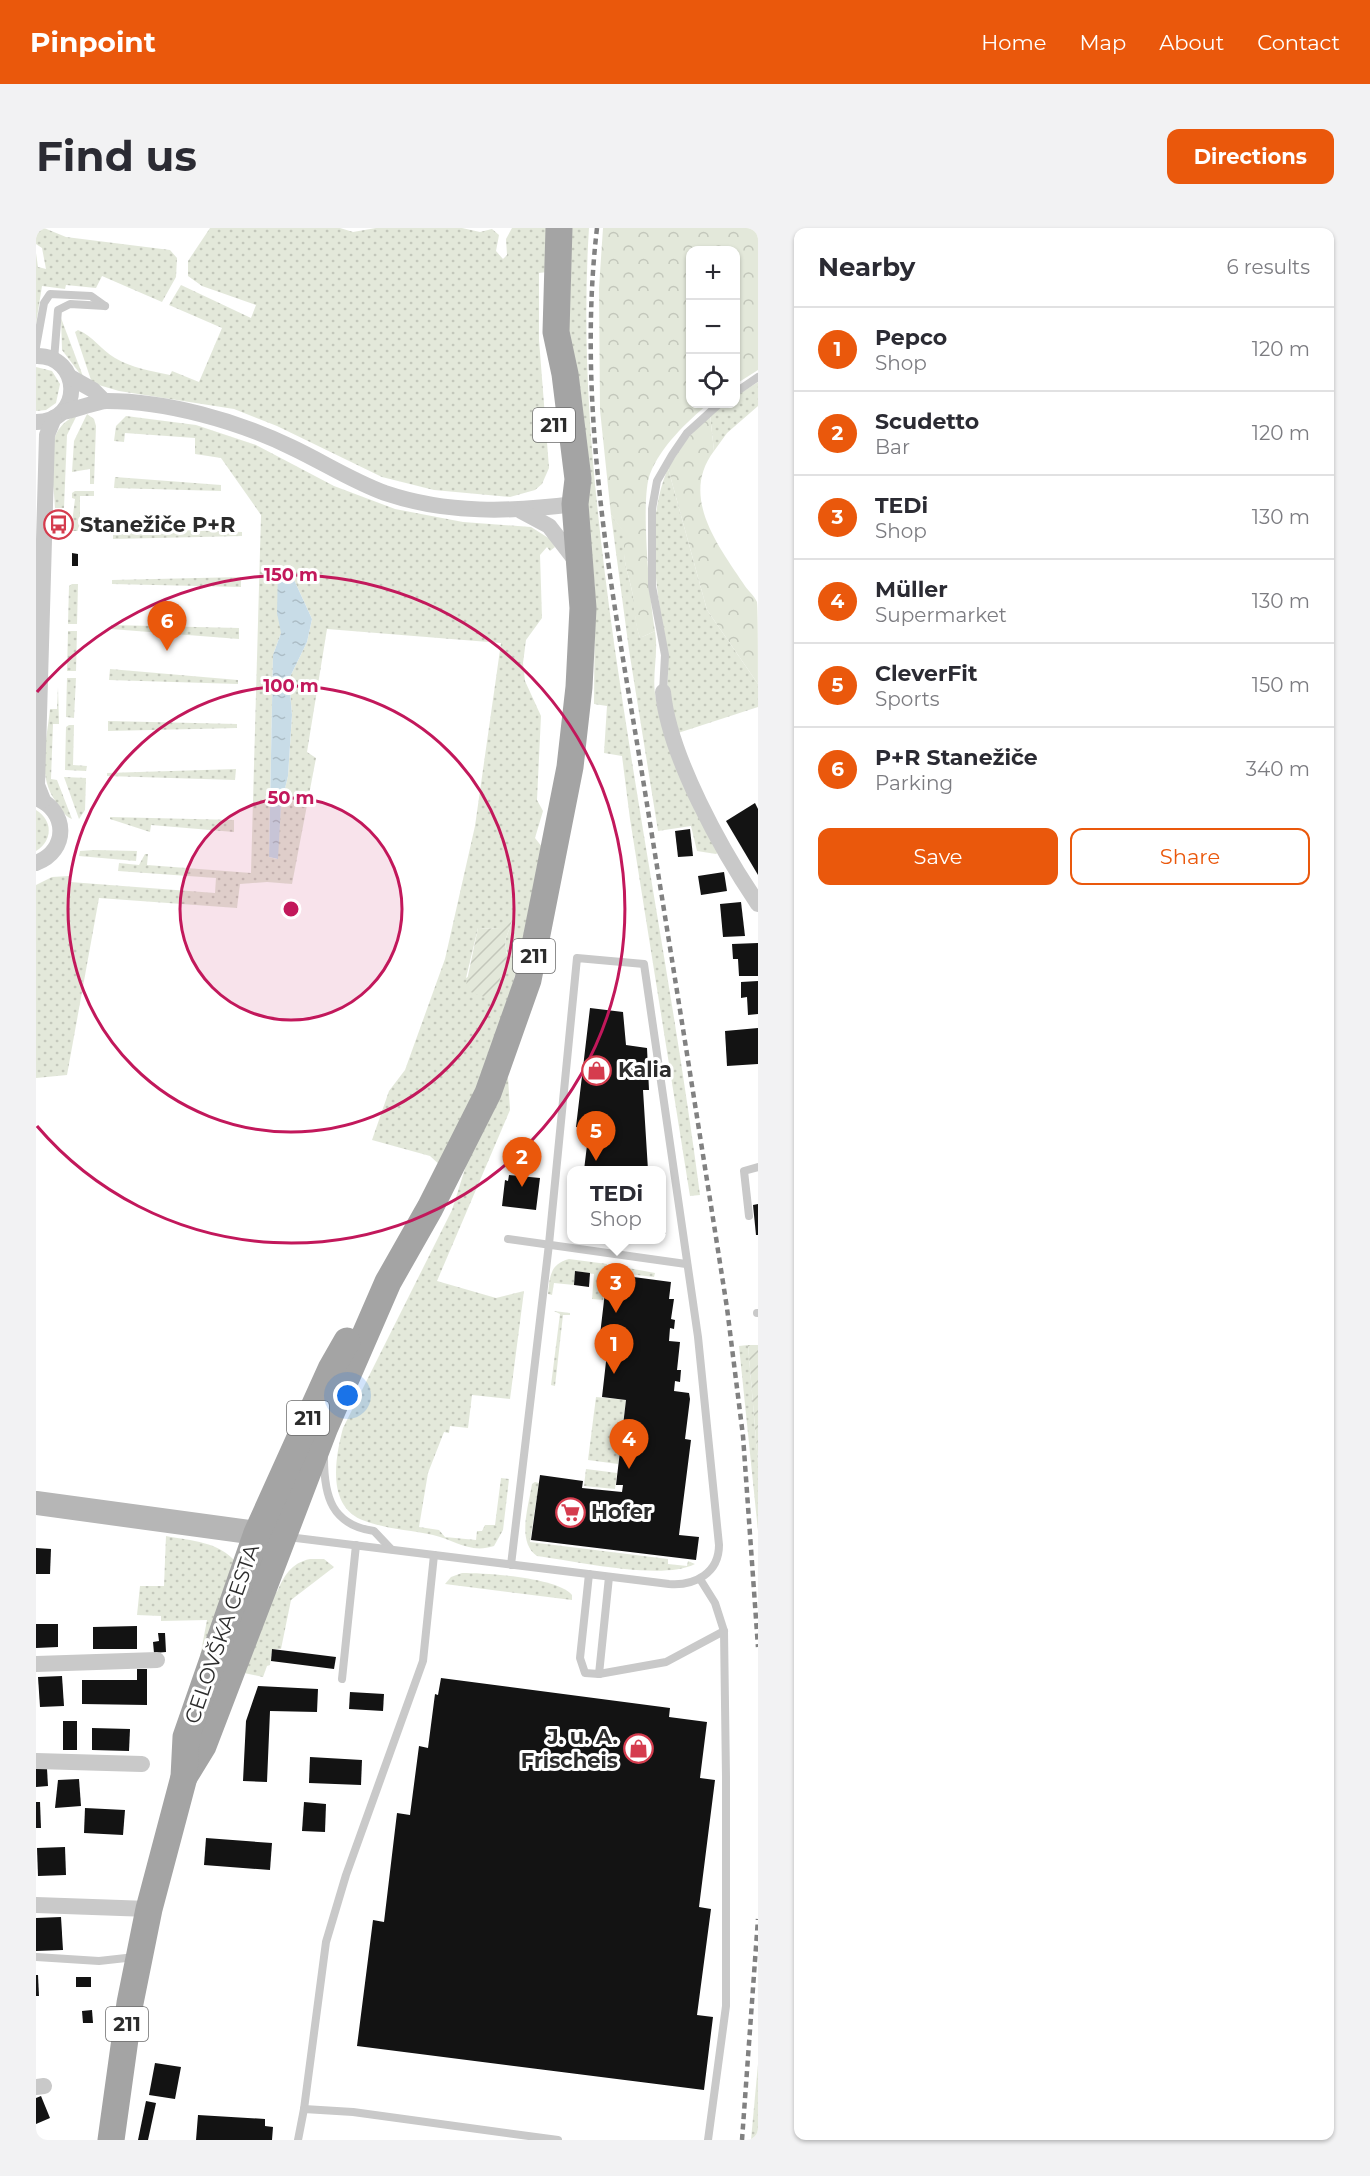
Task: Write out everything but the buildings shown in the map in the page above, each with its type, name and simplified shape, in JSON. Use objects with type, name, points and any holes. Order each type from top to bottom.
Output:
[{"type":"main road","name":"211","points":[[269,1535],[339,1397],[388,1282],[475,1123],[507,1047],[528,980],[570,767],[579,687],[584,608],[575,504],[578,479],[565,374],[556,332],[559,228]]},
{"type":"main road","name":"211","points":[[269,1535],[331,1369],[366,1306],[388,1282]]},
{"type":"main road","name":"CELOVŠKA CESTA","points":[[111,2140],[120,2061],[139,1956],[184,1777],[186,1737],[242,1584],[269,1535]]},
{"type":"street","points":[[36,356],[54,360],[70,377],[93,390],[104,401]]},
{"type":"street","points":[[36,863],[52,854],[60,837],[57,815],[39,799],[37,785],[46,444],[48,429],[70,399],[70,377]]},
{"type":"street","points":[[36,422],[104,401],[183,410],[225,420],[270,437],[387,493],[440,506],[520,511],[575,504]]},
{"type":"street","points":[[520,511],[549,526],[581,570]]},
{"type":"street","points":[[663,692],[669,728],[693,783],[723,846],[757,900]]},
{"type":"street","name":"CELOVŠKA CESTA","points":[[36,1503],[269,1535]]},
{"type":"street","points":[[36,1664],[157,1660]]},
{"type":"street","points":[[36,1761],[142,1764]]},
{"type":"street","points":[[36,1905],[149,1909]]},
{"type":"lane","points":[[36,346],[44,303],[50,294],[91,296],[105,306],[70,304],[58,310],[54,360]]},
{"type":"lane","points":[[740,389],[758,377]]},
{"type":"lane","points":[[663,692],[665,655],[652,586],[651,509],[657,481],[672,455],[687,434],[715,408]]},
{"type":"lane","points":[[269,1535],[676,1585],[700,1579],[715,1564],[719,1545],[704,1387],[644,964],[577,958],[549,1244],[511,1564]]},
{"type":"lane","points":[[748,1216],[744,1171],[748,1167],[758,1167]]},
{"type":"lane","points":[[508,1239],[686,1264]]},
{"type":"lane","points":[[339,1397],[341,1411],[324,1456],[327,1492],[333,1508],[344,1521],[359,1529],[374,1531],[391,1549]]},
{"type":"lane","points":[[342,1679],[356,1545]]},
{"type":"lane","points":[[298,2140],[326,1942],[346,1875],[423,1661],[435,1555]]},
{"type":"lane","points":[[589,1574],[580,1658],[585,1672],[599,1674],[666,1662],[724,1632]]},
{"type":"lane","points":[[599,1674],[609,1577]]},
{"type":"lane","points":[[700,1579],[715,1603],[724,1632],[727,1840],[726,2006],[708,2140]]},
{"type":"lane","points":[[36,1957],[99,1961],[139,1956]]},
{"type":"lane","points":[[304,2109],[353,2112],[558,2140]]},
{"type":"green space","points":[[36,228],[44,228],[66,237],[170,250],[177,258],[176,277],[162,302],[102,276],[96,288],[66,285],[65,289],[42,286],[36,324],[36,253],[38,267],[46,269],[42,248],[36,244]]},
{"type":"green space","points":[[210,228],[340,228],[353,232],[376,228],[462,228],[480,232],[492,229],[499,235],[496,251],[503,259],[507,255],[506,239],[512,228],[549,228],[547,272],[539,273],[539,340],[549,468],[542,484],[535,490],[510,497],[434,490],[382,477],[277,426],[234,409],[119,391],[92,383],[75,332],[78,330],[110,355],[128,364],[170,375],[172,371],[199,382],[222,328],[169,305],[181,285],[251,318],[256,305],[202,286],[188,276],[188,261]]},
{"type":"green space","points":[[567,228],[589,228],[586,332],[595,488],[624,712],[700,1195],[690,1196],[622,756],[604,753],[607,706],[594,704],[595,589],[568,351]]},
{"type":"green space","points":[[603,228],[758,228],[758,370],[740,381],[740,246],[686,246],[686,408],[704,408],[667,445],[650,474],[647,487],[646,527],[655,631],[640,638],[624,556],[626,535],[611,515],[600,410],[599,288]]},
{"type":"green space","points":[[61,318],[84,379],[62,350]]},
{"type":"green space","points":[[36,367],[52,371],[60,384],[56,403],[46,410],[36,411]]},
{"type":"green space","points":[[758,382],[758,406],[727,433],[714,451],[710,414],[718,408],[740,408],[740,393]]},
{"type":"green space","points":[[87,414],[94,419],[96,426],[94,484],[90,484],[90,469],[72,472],[74,441]]},
{"type":"green space","points":[[710,414],[714,451],[704,468],[701,502],[713,536],[757,602],[758,684],[707,610],[668,468],[687,439]]},
{"type":"green space","points":[[77,415],[67,435],[64,508],[55,508],[51,456],[53,443],[57,432]]},
{"type":"green space","points":[[126,416],[196,425],[256,445],[334,486],[395,509],[463,522],[531,527],[550,539],[555,547],[550,551],[547,547],[540,555],[542,618],[526,640],[523,663],[525,681],[541,716],[537,800],[543,811],[535,838],[546,852],[496,1051],[441,1166],[430,1156],[372,1140],[389,1091],[405,1070],[445,959],[475,826],[501,643],[327,629],[307,752],[316,758],[292,884],[267,882],[240,884],[237,908],[99,898],[67,1075],[36,1078],[36,885],[52,877],[69,876],[70,882],[215,893],[216,878],[118,871],[119,863],[139,865],[145,854],[148,854],[147,865],[251,873],[261,515],[221,458],[195,454],[195,438],[125,433],[124,442],[114,441],[116,426]],"holes":[[[290,571],[312,619],[307,642],[289,679],[292,715],[288,776],[281,805],[277,859],[269,857],[273,655],[281,633]],[[512,921],[505,941],[507,953],[466,978],[478,928],[500,929]]]},
{"type":"green space","points":[[668,468],[707,610],[758,684],[758,707],[678,733],[667,685],[668,665],[657,590],[654,541],[655,517]]},
{"type":"green space","points":[[115,477],[221,485],[221,491],[114,488]]},
{"type":"green space","points":[[94,491],[94,496],[80,496],[80,531],[71,531],[75,499],[72,498],[72,493]]},
{"type":"green space","points":[[611,515],[627,535],[624,556],[640,638],[655,631],[655,691],[667,739],[719,852],[716,854],[697,851],[691,826],[658,831],[629,650]]},
{"type":"green space","points":[[113,528],[242,532],[242,536],[113,539]]},
{"type":"green space","points":[[241,577],[241,587],[112,584],[112,580]]},
{"type":"green space","points":[[78,584],[77,624],[68,624],[69,586]]},
{"type":"green space","points":[[111,625],[239,628],[239,639],[111,629]]},
{"type":"green space","points":[[68,631],[77,631],[76,671],[67,671]]},
{"type":"green space","points":[[110,669],[238,680],[238,684],[109,680]]},
{"type":"green space","points":[[67,678],[76,678],[74,718],[66,717]]},
{"type":"green space","points":[[58,687],[59,724],[53,724],[51,779],[57,780],[72,819],[56,802],[46,780],[45,745],[50,709],[57,709]]},
{"type":"green space","points":[[108,721],[237,724],[237,728],[108,731]]},
{"type":"green space","points":[[74,725],[73,765],[87,766],[86,771],[65,770],[66,727]]},
{"type":"green space","points":[[236,769],[235,780],[107,776],[107,773]]},
{"type":"green space","points":[[64,777],[86,778],[85,810],[79,819]]},
{"type":"green space","points":[[36,810],[46,819],[49,830],[46,842],[36,851]]},
{"type":"green space","points":[[110,817],[234,820],[234,832],[151,825],[150,832],[110,819]]},
{"type":"green space","points":[[80,851],[137,851],[136,861],[79,856]]},
{"type":"green space","points":[[504,921],[512,921],[505,941],[507,958],[493,1000],[465,990],[478,928],[500,929]]},
{"type":"green space","points":[[508,1077],[510,1110],[437,1281],[496,1298],[524,1291],[510,1399],[472,1395],[468,1428],[450,1426],[449,1433],[444,1432],[428,1473],[419,1527],[439,1530],[445,1537],[476,1540],[477,1531],[482,1531],[485,1525],[495,1525],[501,1478],[509,1479],[503,1530],[494,1546],[477,1548],[433,1535],[373,1524],[353,1515],[344,1505],[339,1494],[336,1467],[343,1428],[452,1210],[469,1156]]},
{"type":"green space","points":[[569,1259],[607,1264],[603,1300],[592,1299],[594,1274],[576,1271],[574,1285],[554,1283],[552,1295],[548,1294],[552,1272],[558,1264]]},
{"type":"green space","points":[[612,1265],[655,1273],[654,1277],[612,1272]]},
{"type":"green space","points":[[554,1311],[570,1313],[570,1315],[563,1315],[555,1386],[551,1385],[560,1314]]},
{"type":"green space","points":[[748,1345],[758,1463],[758,1531],[739,1346]]},
{"type":"green space","points":[[748,1345],[758,1345],[758,1463]]},
{"type":"green space","points":[[596,1397],[626,1400],[618,1464],[588,1460]]},
{"type":"green space","points":[[586,1469],[617,1473],[615,1489],[584,1486]]},
{"type":"green space","points":[[539,1483],[530,1542],[668,1559],[668,1564],[687,1566],[688,1561],[695,1564],[680,1569],[662,1571],[641,1570],[537,1556],[531,1550],[525,1533],[532,1484]]},
{"type":"green space","points":[[166,1536],[213,1546],[222,1550],[237,1563],[191,1705],[207,1620],[161,1621],[161,1616],[137,1615],[140,1586],[164,1586]]},
{"type":"green space","points":[[310,1559],[324,1559],[334,1567],[291,1600],[281,1649],[272,1649],[270,1665],[267,1666],[263,1677],[244,1673],[274,1591],[277,1592],[293,1567]]},
{"type":"green space","points":[[462,1573],[503,1575],[537,1580],[564,1589],[572,1595],[572,1600],[445,1584],[451,1577]]},
{"type":"green space","points":[[758,2064],[758,2140],[751,2140]]},
{"type":"water","points":[[278,570],[290,571],[312,619],[307,642],[289,679],[292,715],[288,776],[281,805],[278,859],[269,857],[273,655],[281,633],[277,613]]},
{"type":"railway","points":[[597,228],[592,296],[591,363],[600,499],[619,634],[727,1308],[743,1436],[758,1647]]},
{"type":"railway","points":[[742,2140],[758,1919]]},
{"type":"place","name":"Stanežiče P+R","points":[[59,525]]},
{"type":"place","name":"P+R Stanežiče","points":[[167,651]]},
{"type":"place","name":"Kalia","points":[[597,1070]]},
{"type":"place","name":"CleverFit","points":[[596,1161]]},
{"type":"place","name":"Scudetto","points":[[522,1187]]},
{"type":"place","name":"TEDi","points":[[616,1313]]},
{"type":"place","name":"Pepco","points":[[614,1374]]},
{"type":"place","name":"Müller","points":[[629,1469]]},
{"type":"place","name":"Hofer","points":[[570,1512]]},
{"type":"place","name":"J. u. A. Frischeis","points":[[639,1749]]}]
